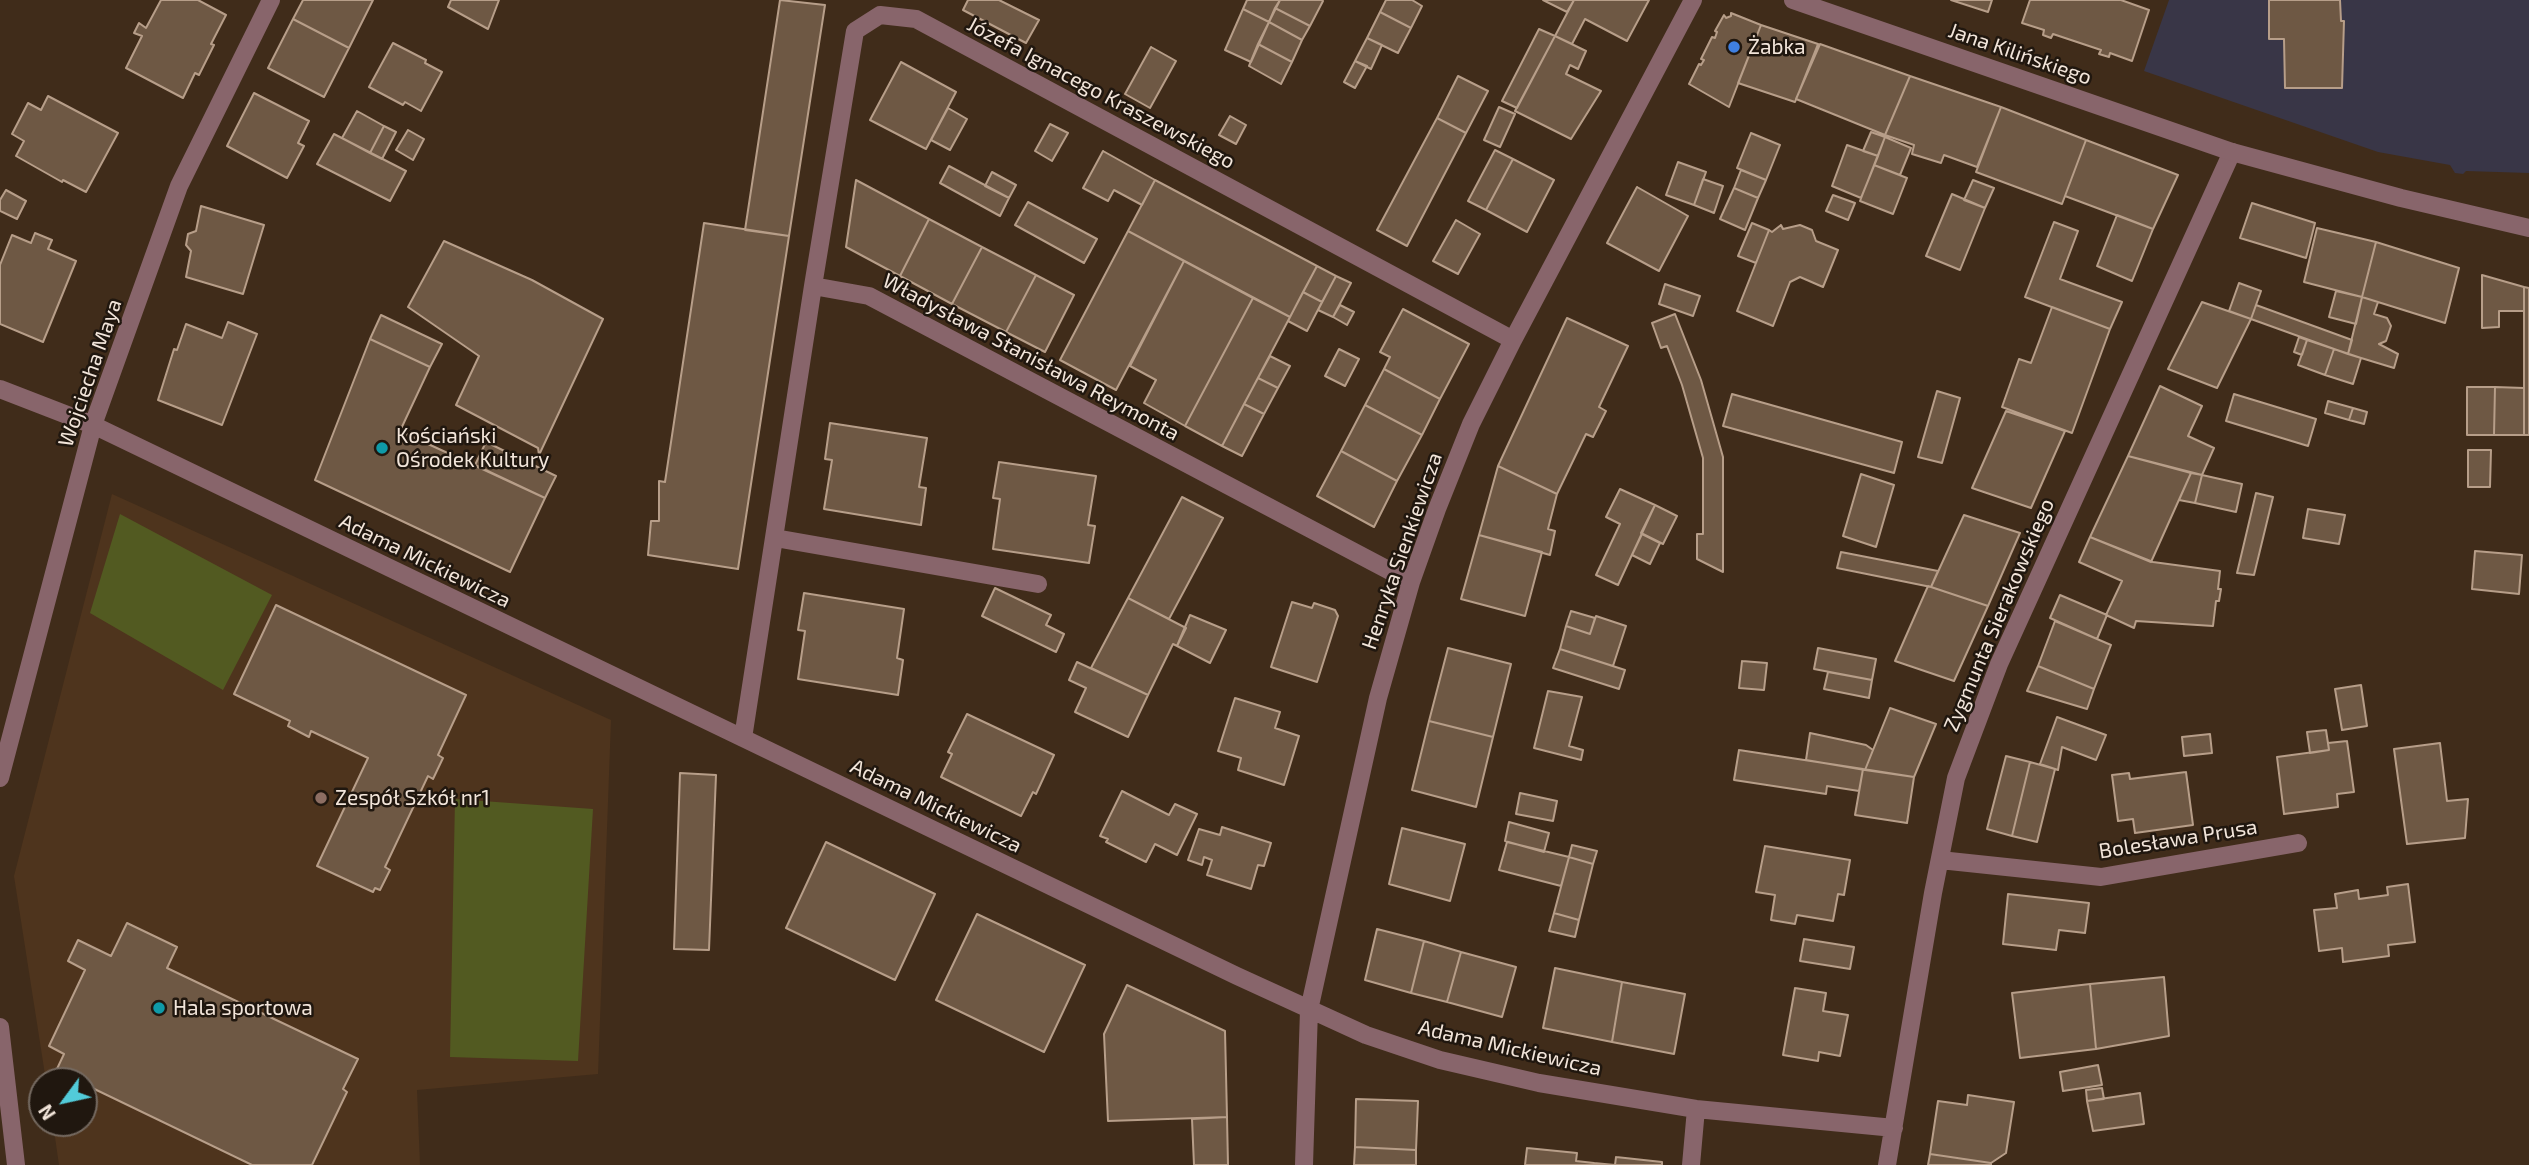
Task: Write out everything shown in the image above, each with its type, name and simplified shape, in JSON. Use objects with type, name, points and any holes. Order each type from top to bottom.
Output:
[{"type":"street","name":"Wojciecha Maya","points":[[0,778],[93,425],[179,186],[271,0]]},
{"type":"street","name":"Henryka Sienkiewicza","points":[[1304,1165],[1309,1010],[1378,698],[1411,582],[1471,424],[1693,0]]},
{"type":"street","name":"Jana Kilińskiego","points":[[1793,0],[2232,152],[2401,198],[2529,228]]},
{"type":"street","name":"Józefa Ignacego Kraszewskiego","points":[[813,286],[855,32],[880,15],[916,19],[1513,340]]},
{"type":"street","name":"Zygmunta Sierakowskiego","points":[[1887,1165],[1956,778],[1999,664],[2232,152]]},
{"type":"street","points":[[743,738],[813,286]]},
{"type":"street","name":"Władysława Stanisława Reymonta","points":[[813,286],[869,296],[1411,582]]},
{"type":"street","name":"Adama Mickiewicza","points":[[0,389],[93,425],[1366,1035],[1440,1060],[1539,1083],[1696,1109],[1894,1128]]},
{"type":"street","points":[[775,538],[1038,584]]},
{"type":"street","name":"Bolesława Prusa","points":[[1940,860],[2101,877],[2298,843]]},
{"type":"street","points":[[0,1027],[16,1165]]},
{"type":"street","points":[[1691,1165],[1696,1109]]},
{"type":"shaded area","points":[[2169,0],[2529,0],[2529,173],[2455,173],[2450,165],[2378,152],[2144,71]]},
{"type":"shaded area","name":"Zespół Szkół nr1","points":[[112,494],[611,720],[598,1074],[417,1090],[420,1165],[59,1165],[55,1137],[98,1137],[98,1067],[44,1067],[14,876]]},
{"type":"green space","points":[[120,514],[272,595],[223,690],[90,613]]},
{"type":"green space","points":[[455,799],[593,809],[578,1061],[450,1057]]},
{"type":"building","points":[[161,0],[198,0],[226,15],[199,75],[195,73],[183,98],[126,68],[142,36],[134,33],[139,23],[146,28]]},
{"type":"building","points":[[303,0],[373,0],[349,48],[293,19]]},
{"type":"building","points":[[451,0],[499,0],[488,29],[448,7]]},
{"type":"building","points":[[780,0],[825,5],[789,236],[745,230]]},
{"type":"building","points":[[968,0],[999,0],[1039,20],[1026,43],[963,10]]},
{"type":"building","points":[[1247,0],[1280,0],[1269,22],[1243,9]]},
{"type":"building","points":[[1280,0],[1323,1],[1310,26],[1275,8]]},
{"type":"building","points":[[1386,0],[1412,0],[1422,6],[1411,28],[1380,12]]},
{"type":"building","points":[[1543,0],[1574,0],[1567,12]]},
{"type":"building","points":[[1574,0],[1649,0],[1627,41],[1585,19],[1572,44],[1555,36]]},
{"type":"building","points":[[1951,0],[1992,0],[1988,12]]},
{"type":"building","points":[[2030,0],[2121,0],[2149,10],[2132,61],[2110,53],[2109,57],[2099,54],[2101,50],[2053,34],[2051,38],[2043,35],[2044,30],[2022,23]]},
{"type":"building","points":[[2269,0],[2340,0],[2341,21],[2344,21],[2342,88],[2285,88],[2284,39],[2269,39]]},
{"type":"building","points":[[1275,8],[1310,26],[1302,40],[1269,22]]},
{"type":"building","points":[[1243,9],[1269,22],[1251,62],[1225,50]]},
{"type":"building","points":[[1380,12],[1411,28],[1398,53],[1367,38]]},
{"type":"building","points":[[1731,13],[1761,25],[1729,107],[1689,84],[1699,64],[1704,60],[1701,59],[1712,37],[1715,38],[1715,31],[1724,15],[1726,18],[1731,16]]},
{"type":"building","points":[[293,19],[349,48],[324,97],[268,68]]},
{"type":"building","points":[[1269,22],[1302,40],[1292,62],[1258,44]]},
{"type":"building","points":[[1761,25],[1818,44],[1795,102],[1738,83]]},
{"type":"building","points":[[1539,29],[1555,36],[1517,108],[1502,101]]},
{"type":"building","points":[[1555,36],[1586,51],[1578,69],[1570,65],[1566,74],[1601,91],[1571,139],[1515,111]]},
{"type":"building","points":[[1367,38],[1382,45],[1371,69],[1355,61]]},
{"type":"building","points":[[393,43],[426,60],[425,63],[442,72],[421,111],[369,87]]},
{"type":"building","points":[[1258,44],[1292,62],[1281,84],[1249,66]]},
{"type":"building","points":[[1820,44],[1910,76],[1885,135],[1796,99]]},
{"type":"building","points":[[1151,47],[1176,61],[1150,108],[1125,94]]},
{"type":"building","points":[[1355,61],[1367,66],[1355,88],[1344,82]]},
{"type":"building","points":[[901,62],[956,92],[926,149],[870,120]]},
{"type":"building","points":[[1458,76],[1488,91],[1466,133],[1437,118]]},
{"type":"building","points":[[1910,76],[2001,107],[1977,167],[1944,155],[1941,163],[1912,154],[1914,145],[1885,135]]},
{"type":"building","points":[[254,93],[309,121],[298,143],[304,146],[287,178],[227,146]]},
{"type":"building","points":[[48,96],[118,133],[86,192],[16,156],[24,141],[12,134],[28,103],[41,110]]},
{"type":"building","points":[[1499,107],[1515,114],[1500,147],[1484,140]]},
{"type":"building","points":[[2001,107],[2086,140],[2062,204],[1976,172]]},
{"type":"building","points":[[948,108],[967,119],[950,150],[931,140]]},
{"type":"building","points":[[357,111],[384,126],[370,153],[342,138]]},
{"type":"building","points":[[1230,116],[1246,125],[1236,144],[1219,135]]},
{"type":"building","points":[[1437,118],[1466,133],[1407,246],[1377,230]]},
{"type":"building","points":[[1050,124],[1068,133],[1052,161],[1035,151]]},
{"type":"building","points":[[384,126],[396,132],[382,159],[370,153]]},
{"type":"building","points":[[408,130],[424,139],[413,160],[396,150]]},
{"type":"building","points":[[1871,132],[1885,137],[1878,156],[1863,151]]},
{"type":"building","points":[[1751,133],[1780,145],[1766,180],[1737,168]]},
{"type":"building","points":[[334,134],[406,171],[390,201],[317,164]]},
{"type":"building","points":[[1885,137],[1911,148],[1900,175],[1874,165]]},
{"type":"building","points":[[2086,140],[2178,175],[2153,229],[2065,196]]},
{"type":"building","points":[[1847,145],[1878,156],[1861,198],[1832,186]]},
{"type":"building","points":[[1495,150],[1513,159],[1486,210],[1468,201]]},
{"type":"building","points":[[1103,151],[1155,180],[1142,205],[1114,190],[1108,201],[1083,188]]},
{"type":"building","points":[[1513,159],[1554,180],[1527,232],[1486,210]]},
{"type":"building","points":[[1678,162],[1706,172],[1694,205],[1666,195]]},
{"type":"building","points":[[1874,165],[1907,178],[1893,214],[1860,201]]},
{"type":"building","points":[[949,166],[1009,198],[1000,216],[940,183]]},
{"type":"building","points":[[1741,170],[1766,180],[1758,198],[1734,188]]},
{"type":"building","points":[[992,172],[1016,185],[1009,198],[985,186]]},
{"type":"building","points":[[1703,179],[1723,186],[1714,213],[1694,205]]},
{"type":"building","points":[[856,180],[929,219],[900,276],[846,247]]},
{"type":"building","points":[[1155,180],[1317,266],[1290,317],[1128,231]]},
{"type":"building","points":[[1973,180],[1994,188],[1985,208],[1964,200]]},
{"type":"building","points":[[1637,187],[1688,216],[1659,271],[1607,243]]},
{"type":"building","points":[[1734,188],[1758,198],[1745,230],[1720,219]]},
{"type":"building","points":[[6,190],[26,201],[17,219],[0,211],[0,200]]},
{"type":"building","points":[[1952,194],[1985,208],[1960,270],[1926,256]]},
{"type":"building","points":[[1833,195],[1855,203],[1848,220],[1826,211]]},
{"type":"building","points":[[1028,202],[1097,239],[1084,263],[1015,225]]},
{"type":"building","points":[[2252,203],[2315,223],[2306,258],[2240,238]]},
{"type":"building","points":[[201,206],[264,225],[243,294],[186,277],[191,251],[186,245],[188,234],[196,231]]},
{"type":"building","points":[[2117,215],[2153,229],[2132,281],[2097,266]]},
{"type":"building","points":[[929,219],[982,247],[952,304],[900,276]]},
{"type":"building","points":[[1456,220],[1480,234],[1458,274],[1433,261]]},
{"type":"building","points":[[2054,222],[2078,231],[2060,279],[2122,302],[2110,329],[2025,297]]},
{"type":"building","points":[[704,223],[789,236],[738,569],[648,555],[651,521],[659,521],[659,481],[665,482]]},
{"type":"building","points":[[1752,223],[1769,230],[1756,263],[1738,256]]},
{"type":"building","points":[[1781,225],[1783,229],[1800,225],[1812,230],[1816,241],[1838,250],[1823,287],[1800,277],[1790,282],[1773,326],[1737,311],[1769,230],[1772,232]]},
{"type":"building","points":[[2317,228],[2376,242],[2362,297],[2304,282]]},
{"type":"building","points":[[1128,231],[1184,261],[1116,390],[1060,360]]},
{"type":"building","points":[[35,233],[52,240],[48,249],[76,261],[43,342],[0,324],[0,265],[12,235],[31,243]]},
{"type":"building","points":[[444,241],[532,280],[603,319],[539,455],[538,448],[456,405],[479,356],[408,307]]},
{"type":"building","points":[[2376,242],[2459,268],[2445,323],[2362,297]]},
{"type":"building","points":[[982,247],[1036,275],[1006,332],[952,304]]},
{"type":"building","points":[[1184,261],[1253,298],[1185,426],[1144,403],[1156,380],[1130,366]]},
{"type":"building","points":[[1317,266],[1336,276],[1322,302],[1303,292]]},
{"type":"building","points":[[1036,275],[1074,295],[1045,352],[1006,332]]},
{"type":"building","points":[[2482,275],[2524,287],[2524,311],[2499,311],[2499,327],[2482,328]]},
{"type":"building","points":[[1336,276],[1351,283],[1333,317],[1318,310]]},
{"type":"building","points":[[2239,283],[2261,291],[2251,319],[2229,311]]},
{"type":"building","points":[[1665,284],[1700,296],[1693,316],[1659,304]]},
{"type":"building","points":[[2524,287],[2529,288],[2529,435],[2524,435]]},
{"type":"building","points":[[2336,291],[2362,297],[2356,324],[2329,317]]},
{"type":"building","points":[[1303,292],[1322,302],[1307,331],[1288,321]]},
{"type":"building","points":[[2362,297],[2378,302],[2374,314],[2387,318],[2391,326],[2386,341],[2379,344],[2398,354],[2394,368],[2348,354]]},
{"type":"building","points":[[1253,298],[1290,317],[1222,446],[1185,426]]},
{"type":"building","points":[[2202,302],[2251,319],[2217,388],[2168,369]]},
{"type":"building","points":[[1340,305],[1354,312],[1347,325],[1333,317]]},
{"type":"building","points":[[2256,305],[2352,340],[2348,354],[2251,319]]},
{"type":"building","points":[[2052,307],[2110,329],[2072,433],[2002,407],[2019,359],[2031,363]]},
{"type":"building","points":[[1403,309],[1469,344],[1440,399],[1384,369],[1390,357],[1380,352]]},
{"type":"building","points":[[1675,314],[1701,380],[1723,457],[1723,572],[1697,559],[1697,534],[1703,534],[1703,458],[1682,385],[1667,346],[1661,348],[1652,323]]},
{"type":"building","points":[[381,315],[442,344],[430,367],[370,339]]},
{"type":"building","points":[[1567,318],[1628,346],[1599,407],[1606,411],[1593,437],[1586,434],[1557,494],[1498,466]]},
{"type":"building","points":[[228,322],[257,334],[222,425],[158,400],[174,349],[177,350],[186,324],[222,338]]},
{"type":"building","points":[[2299,337],[2307,340],[2302,355],[2294,352]]},
{"type":"building","name":"Kościański Ośrodek Kultury","points":[[370,339],[430,367],[400,431],[545,498],[510,572],[315,480]]},
{"type":"building","points":[[2307,340],[2334,349],[2325,375],[2298,365]]},
{"type":"building","points":[[1339,349],[1359,359],[1345,386],[1325,376]]},
{"type":"building","points":[[2334,349],[2361,358],[2353,384],[2325,375]]},
{"type":"building","points":[[1270,356],[1290,366],[1278,388],[1258,378]]},
{"type":"building","points":[[1384,369],[1440,399],[1422,435],[1365,405]]},
{"type":"building","points":[[1258,378],[1278,388],[1264,414],[1244,404]]},
{"type":"building","points":[[2160,386],[2202,406],[2188,436],[2214,448],[2202,475],[2128,456]]},
{"type":"building","points":[[2467,387],[2495,387],[2494,435],[2467,435]]},
{"type":"building","points":[[2495,387],[2524,388],[2524,435],[2494,435]]},
{"type":"building","points":[[1937,391],[1960,398],[1942,463],[1918,457]]},
{"type":"building","points":[[1732,394],[1902,442],[1894,473],[1723,426]]},
{"type":"building","points":[[2234,394],[2316,419],[2308,446],[2226,421]]},
{"type":"building","points":[[2328,401],[2353,408],[2349,420],[2325,413]]},
{"type":"building","points":[[1244,404],[1264,414],[1242,456],[1222,446]]},
{"type":"building","points":[[1365,405],[1422,435],[1397,481],[1341,451]]},
{"type":"building","points":[[2353,408],[2367,412],[2364,424],[2349,420]]},
{"type":"building","points":[[2006,411],[2065,431],[2031,508],[1972,488]]},
{"type":"building","points":[[830,423],[927,438],[919,487],[926,488],[921,525],[824,509],[832,460],[825,459]]},
{"type":"building","points":[[486,442],[556,476],[545,498],[475,465]]},
{"type":"building","points":[[2468,450],[2491,450],[2490,487],[2468,487]]},
{"type":"building","points":[[1341,451],[1397,481],[1374,527],[1317,496]]},
{"type":"building","points":[[2128,456],[2191,473],[2151,562],[2090,537]]},
{"type":"building","points":[[999,462],[1096,476],[1088,525],[1095,526],[1089,563],[993,549],[1000,499],[993,498]]},
{"type":"building","points":[[1498,466],[1557,494],[1548,529],[1555,531],[1550,555],[1479,535]]},
{"type":"building","points":[[2191,473],[2202,475],[2195,503],[2179,500]]},
{"type":"building","points":[[1861,474],[1894,485],[1876,547],[1843,536]]},
{"type":"building","points":[[2202,475],[2242,484],[2236,512],[2195,503]]},
{"type":"building","points":[[1620,489],[1655,505],[1618,585],[1596,575],[1620,524],[1606,517]]},
{"type":"building","points":[[2256,493],[2273,497],[2254,575],[2237,573]]},
{"type":"building","points":[[1182,497],[1223,518],[1169,619],[1128,598]]},
{"type":"building","points":[[1655,505],[1677,516],[1663,544],[1641,533]]},
{"type":"building","points":[[2308,509],[2345,515],[2339,544],[2303,538]]},
{"type":"building","points":[[1964,515],[2020,533],[1988,606],[1931,587]]},
{"type":"building","points":[[1642,534],[1660,543],[1650,564],[1632,555]]},
{"type":"building","points":[[1479,535],[1542,552],[1525,616],[1461,599]]},
{"type":"building","points":[[2090,537],[2153,562],[2220,571],[2218,589],[2221,589],[2219,601],[2216,601],[2213,626],[2136,621],[2134,628],[2106,615],[2122,581],[2079,562]]},
{"type":"building","points":[[2475,551],[2522,555],[2519,594],[2472,589]]},
{"type":"building","points":[[1841,552],[1938,571],[1931,587],[1837,568]]},
{"type":"building","points":[[1928,586],[1988,606],[1954,681],[1895,661]]},
{"type":"building","points":[[995,588],[1051,615],[1046,625],[1064,634],[1056,652],[982,616]]},
{"type":"building","points":[[804,593],[904,609],[897,658],[903,660],[898,695],[798,679],[805,631],[798,630]]},
{"type":"building","points":[[2060,595],[2107,615],[2097,639],[2050,618]]},
{"type":"building","points":[[1128,598],[1186,628],[1177,646],[1173,644],[1148,695],[1091,668]]},
{"type":"building","points":[[1292,602],[1312,608],[1314,603],[1335,610],[1338,616],[1317,682],[1271,667]]},
{"type":"building","points":[[276,605],[466,695],[438,755],[443,758],[433,779],[428,776],[385,867],[390,870],[380,890],[375,888],[373,892],[317,866],[368,758],[311,731],[309,737],[288,726],[290,721],[234,694]]},
{"type":"building","points":[[1571,611],[1595,618],[1590,634],[1566,626]]},
{"type":"building","points":[[1190,615],[1226,630],[1210,663],[1177,646]]},
{"type":"building","points":[[1596,616],[1626,626],[1613,666],[1560,649],[1566,626],[1590,634]]},
{"type":"building","points":[[2055,621],[2111,645],[2094,689],[2038,666]]},
{"type":"building","points":[[1448,648],[1511,664],[1493,737],[1429,721]]},
{"type":"building","points":[[1818,648],[1876,659],[1872,680],[1814,669]]},
{"type":"building","points":[[1560,649],[1625,670],[1619,689],[1553,668]]},
{"type":"building","points":[[1742,661],[1767,663],[1764,690],[1739,688]]},
{"type":"building","points":[[1077,662],[1148,695],[1128,737],[1075,712],[1086,688],[1069,680]]},
{"type":"building","points":[[2038,666],[2094,689],[2087,709],[2027,691]]},
{"type":"building","points":[[1828,672],[1872,680],[1869,698],[1824,689]]},
{"type":"building","points":[[2361,685],[2367,726],[2342,730],[2335,689]]},
{"type":"building","points":[[1548,691],[1582,697],[1569,746],[1583,750],[1581,760],[1534,748]]},
{"type":"building","points":[[1235,698],[1280,712],[1275,728],[1299,736],[1284,785],[1238,770],[1241,758],[1218,751]]},
{"type":"building","points":[[1890,708],[1936,724],[1914,777],[1865,770]]},
{"type":"building","points":[[967,714],[1054,755],[1036,794],[1033,792],[1021,816],[941,777],[952,754],[948,752]]},
{"type":"building","points":[[2057,717],[2106,735],[2096,760],[2062,747],[2058,770],[2040,764]]},
{"type":"building","points":[[1429,721],[1493,737],[1476,807],[1412,790]]},
{"type":"building","points":[[2326,730],[2329,750],[2310,753],[2307,732]]},
{"type":"building","points":[[1810,733],[1866,745],[1873,750],[1865,770],[1806,760]]},
{"type":"building","points":[[2210,734],[2212,753],[2184,756],[2182,737]]},
{"type":"building","points":[[2347,741],[2354,792],[2337,794],[2338,807],[2284,814],[2277,757],[2329,750],[2328,743]]},
{"type":"building","points":[[2440,743],[2447,801],[2468,799],[2465,838],[2407,844],[2394,749]]},
{"type":"building","points":[[1739,750],[1863,769],[1859,791],[1827,786],[1826,794],[1734,780]]},
{"type":"building","points":[[2006,756],[2030,762],[2012,836],[1987,829]]},
{"type":"building","points":[[2030,762],[2055,769],[2037,842],[2012,836]]},
{"type":"building","points":[[1863,769],[1914,777],[1907,823],[1855,815]]},
{"type":"building","points":[[2186,772],[2193,825],[2135,833],[2133,819],[2118,821],[2112,775],[2129,773],[2130,779]]},
{"type":"building","points":[[680,773],[716,775],[709,950],[674,949]]},
{"type":"building","points":[[1122,791],[1169,815],[1175,804],[1197,814],[1177,855],[1155,844],[1146,862],[1106,842],[1108,839],[1100,836]]},
{"type":"building","points":[[1520,793],[1557,801],[1553,821],[1516,814]]},
{"type":"building","points":[[1509,822],[1549,833],[1544,852],[1505,841]]},
{"type":"building","points":[[1222,827],[1271,843],[1264,866],[1258,865],[1251,889],[1207,875],[1212,860],[1204,857],[1202,865],[1188,860],[1199,829],[1220,835]]},
{"type":"building","points":[[1402,828],[1465,844],[1450,901],[1389,884]]},
{"type":"building","points":[[826,842],[935,894],[895,980],[786,928]]},
{"type":"building","points":[[1507,842],[1569,857],[1561,886],[1499,870]]},
{"type":"building","points":[[1572,845],[1597,851],[1593,864],[1569,857]]},
{"type":"building","points":[[1765,846],[1850,860],[1844,895],[1838,894],[1833,921],[1797,915],[1795,924],[1771,920],[1775,895],[1756,892]]},
{"type":"building","points":[[1569,857],[1593,864],[1579,920],[1554,913]]},
{"type":"building","points":[[2408,884],[2415,942],[2388,945],[2389,956],[2343,962],[2342,948],[2319,951],[2314,910],[2337,908],[2335,894],[2358,890],[2359,899],[2388,895],[2387,887]]},
{"type":"building","points":[[2008,894],[2089,903],[2085,933],[2059,930],[2056,950],[2003,944]]},
{"type":"building","points":[[1554,913],[1579,920],[1575,937],[1549,931]]},
{"type":"building","points":[[977,914],[1085,965],[1044,1052],[936,1000]]},
{"type":"building","name":"Hala sportowa","points":[[127,923],[177,947],[167,968],[358,1059],[343,1089],[347,1092],[312,1165],[252,1165],[98,1091],[98,1067],[58,1067],[64,1054],[49,1046],[85,970],[68,961],[78,940],[111,956]]},
{"type":"building","points":[[1377,929],[1424,941],[1411,993],[1365,980]]},
{"type":"building","points":[[1804,939],[1854,947],[1850,969],[1800,961]]},
{"type":"building","points":[[1424,941],[1461,952],[1447,1002],[1411,993]]},
{"type":"building","points":[[1461,952],[1516,967],[1502,1017],[1447,1002]]},
{"type":"building","points":[[1555,968],[1622,982],[1612,1042],[1543,1028]]},
{"type":"building","points":[[2164,977],[2169,1036],[2096,1049],[2090,984]]},
{"type":"building","points":[[1622,982],[1685,994],[1674,1054],[1612,1042]]},
{"type":"building","points":[[2090,984],[2096,1049],[2020,1058],[2012,993]]},
{"type":"building","points":[[1127,985],[1225,1031],[1227,1117],[1108,1121],[1104,1034]]},
{"type":"building","points":[[1795,988],[1826,993],[1823,1011],[1848,1015],[1840,1056],[1819,1052],[1818,1061],[1783,1055]]},
{"type":"building","points":[[2098,1065],[2102,1085],[2063,1091],[2060,1072]]},
{"type":"building","points":[[2102,1088],[2104,1099],[2087,1101],[2086,1090]]},
{"type":"building","points":[[2140,1093],[2144,1124],[2093,1131],[2087,1101]]},
{"type":"building","points":[[1968,1095],[2014,1102],[2006,1153],[1991,1163],[1930,1154],[1938,1101],[1967,1105]]},
{"type":"building","points":[[1356,1099],[1418,1101],[1416,1150],[1355,1147]]},
{"type":"building","points":[[1227,1117],[1228,1165],[1194,1165],[1192,1119]]},
{"type":"building","points":[[1355,1147],[1416,1150],[1416,1165],[1354,1165]]},
{"type":"building","points":[[1527,1148],[1577,1153],[1576,1161],[1594,1165],[1525,1165]]},
{"type":"building","points":[[1930,1154],[1991,1163],[1991,1165],[1928,1165]]},
{"type":"building","points":[[1616,1157],[1662,1162],[1662,1165],[1615,1165]]},
{"type":"place","name":"Żabka","points":[[1734,47]]},
{"type":"place","name":"Kościański Ośrodek Kultury","points":[[382,448]]},
{"type":"place","name":"Zespół Szkół nr1","points":[[321,798]]},
{"type":"place","name":"Hala sportowa","points":[[159,1008]]}]
